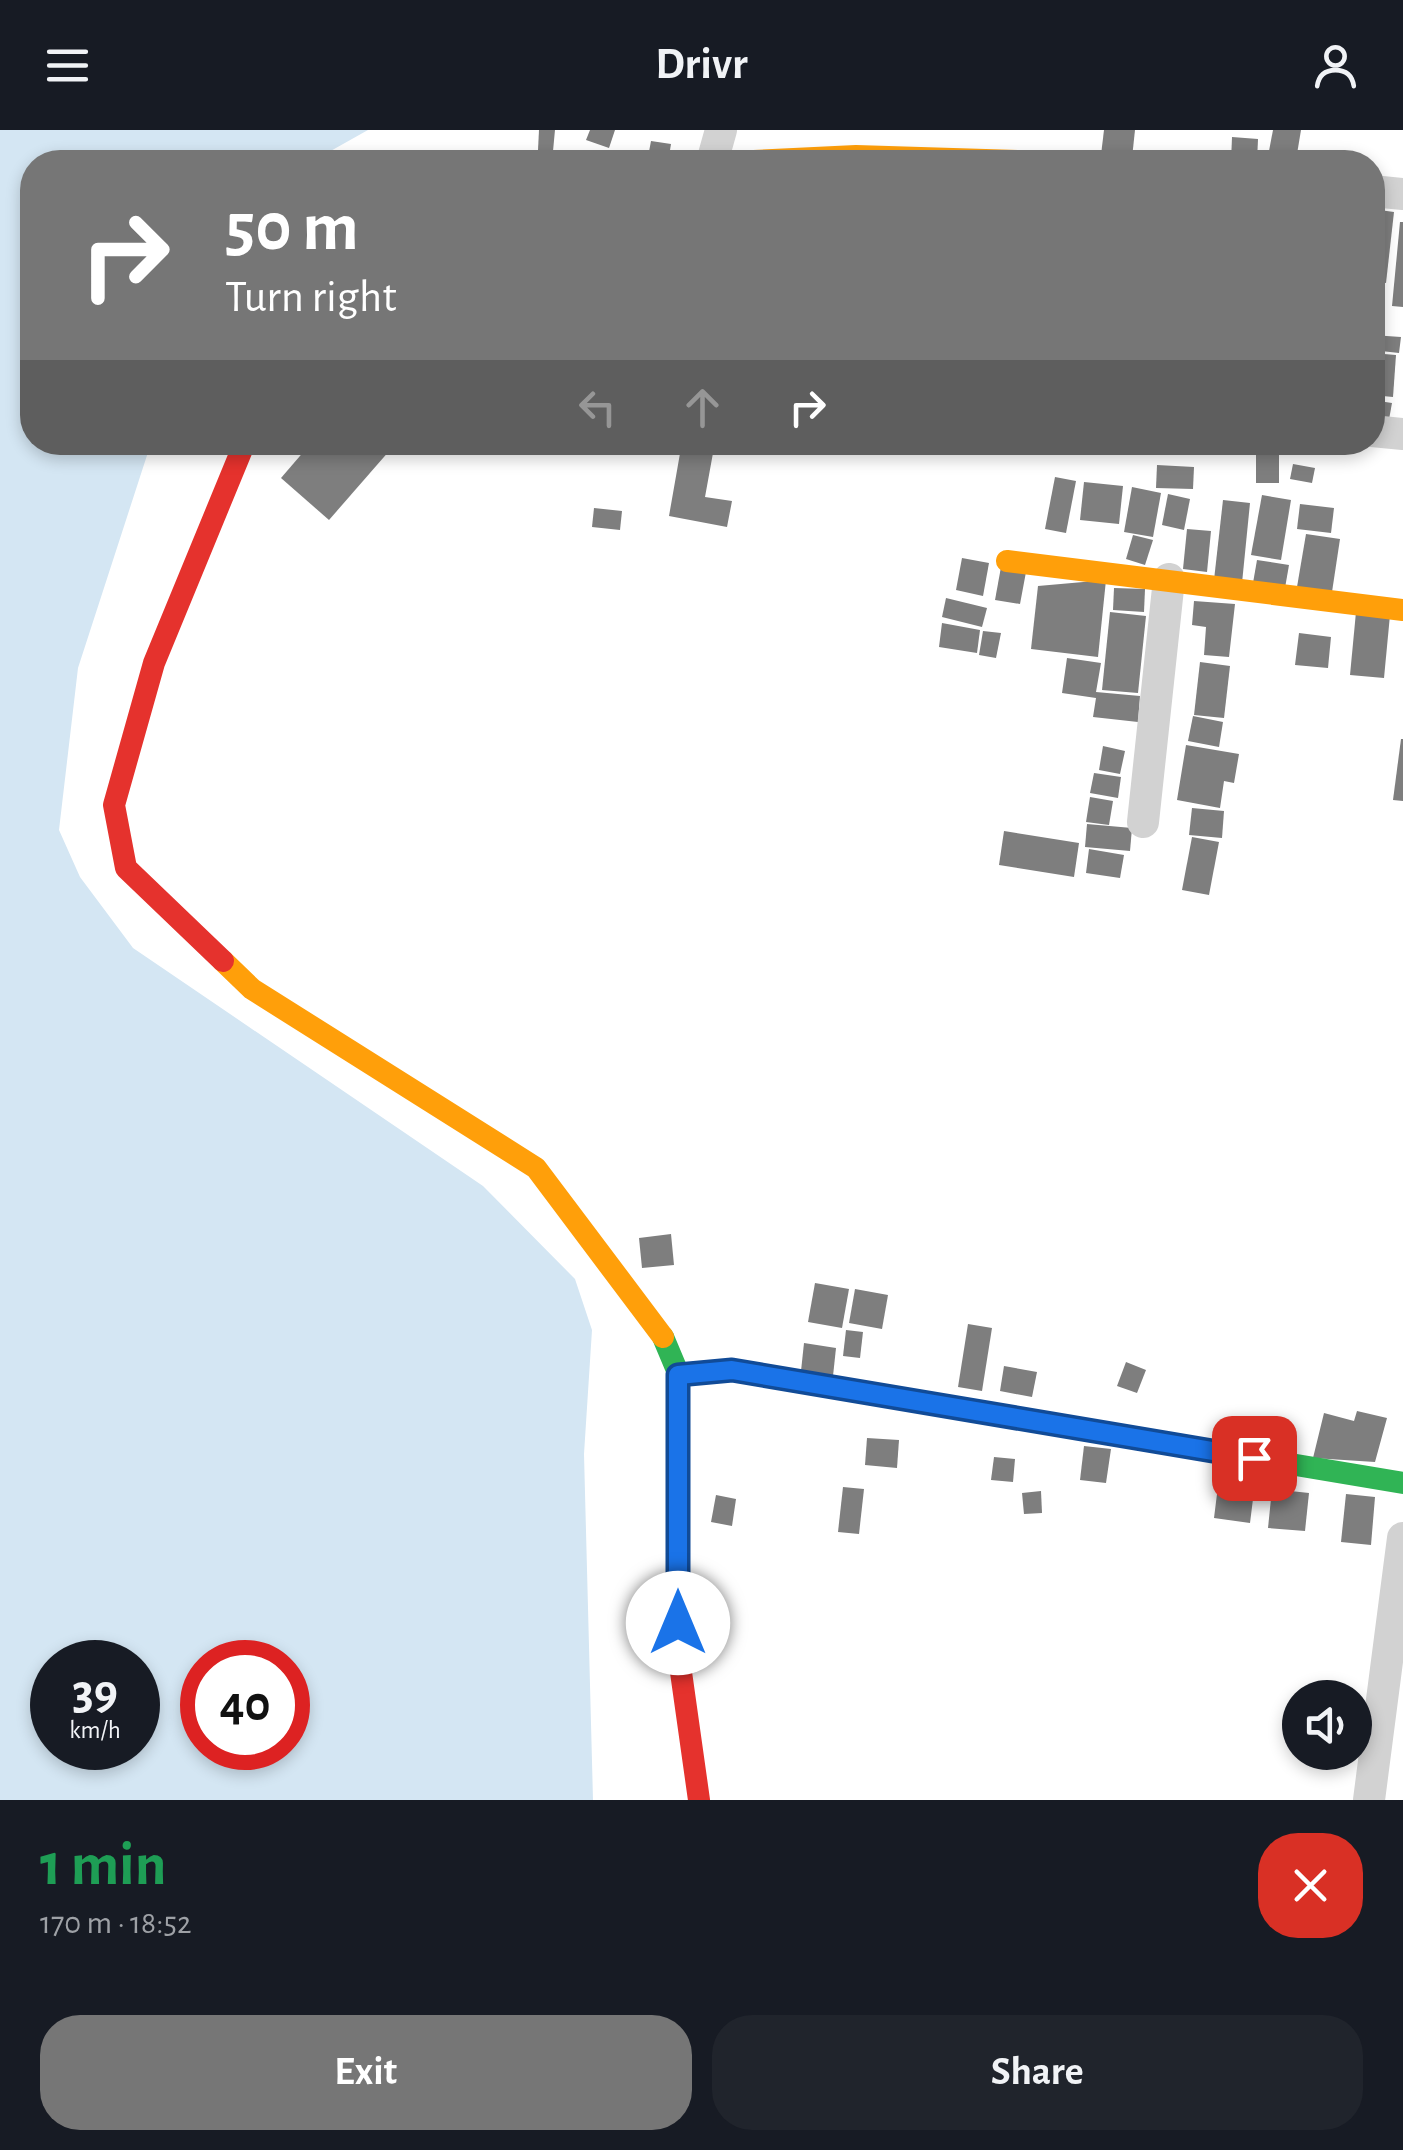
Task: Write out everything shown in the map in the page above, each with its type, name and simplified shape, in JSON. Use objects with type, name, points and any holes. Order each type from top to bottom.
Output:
[{"type":"street","points":[[240,455],[154,662],[114,805],[126,868],[252,989],[536,1168],[658,1324],[678,1375],[678,1658],[699,1800]]},
{"type":"street","points":[[1007,561],[1403,610]]},
{"type":"street","points":[[1142,822],[1169,579]]},
{"type":"street","points":[[678,1375],[732,1370],[1403,1483]]},
{"type":"street","points":[[1370,1800],[1394,1705],[1403,1538]]},
{"type":"water","points":[[0,130],[368,130],[332,150],[20,150],[20,455],[147,455],[78,668],[59,830],[80,877],[133,948],[483,1186],[575,1279],[592,1330],[584,1454],[593,1800],[0,1800]]},
{"type":"building","points":[[539,130],[555,130],[553,150],[538,150]]},
{"type":"building","points":[[590,130],[615,130],[609,148],[586,140]]},
{"type":"building","points":[[1104,130],[1135,130],[1133,150],[1102,150]]},
{"type":"building","points":[[1273,130],[1301,130],[1298,150],[1269,150]]},
{"type":"building","points":[[1232,137],[1258,139],[1258,150],[1231,150]]},
{"type":"building","points":[[651,141],[671,144],[670,150],[649,150]]},
{"type":"building","points":[[1385,211],[1394,212],[1385,283]]},
{"type":"building","points":[[1403,222],[1403,307],[1392,306]]},
{"type":"building","points":[[1385,336],[1401,337],[1399,353],[1385,351]]},
{"type":"building","points":[[1385,354],[1396,355],[1393,397],[1385,396]]},
{"type":"building","points":[[1385,402],[1392,403],[1388,425],[1385,424]]},
{"type":"building","points":[[301,455],[386,455],[329,520],[281,478]]},
{"type":"building","points":[[680,455],[713,455],[705,497],[732,501],[727,527],[669,516]]},
{"type":"building","points":[[1256,455],[1279,455],[1279,483],[1256,483]]},
{"type":"building","points":[[1293,464],[1315,468],[1312,483],[1290,479]]},
{"type":"building","points":[[1157,465],[1194,467],[1193,489],[1156,488]]},
{"type":"building","points":[[1055,477],[1076,481],[1066,533],[1045,529]]},
{"type":"building","points":[[1084,482],[1123,486],[1119,524],[1080,520]]},
{"type":"building","points":[[1132,487],[1161,493],[1153,537],[1124,532]]},
{"type":"building","points":[[1168,494],[1190,499],[1184,530],[1162,525]]},
{"type":"building","points":[[1262,495],[1291,500],[1281,560],[1251,555]]},
{"type":"building","points":[[1223,500],[1250,503],[1242,583],[1214,580]]},
{"type":"building","points":[[1300,504],[1334,508],[1331,533],[1297,529]]},
{"type":"building","points":[[594,508],[622,511],[620,530],[592,527]]},
{"type":"building","points":[[1187,529],[1211,531],[1207,572],[1183,569]]},
{"type":"building","points":[[1306,534],[1340,539],[1332,592],[1297,587]]},
{"type":"building","points":[[1133,535],[1153,540],[1145,565],[1126,559]]},
{"type":"building","points":[[962,558],[989,563],[983,596],[956,590]]},
{"type":"building","points":[[1257,560],[1289,565],[1285,588],[1253,583]]},
{"type":"building","points":[[1001,567],[1026,572],[1020,604],[995,600]]},
{"type":"building","points":[[1106,580],[1098,657],[1031,649],[1038,586]]},
{"type":"building","points":[[1114,588],[1145,589],[1144,612],[1113,610]]},
{"type":"building","points":[[946,598],[987,608],[982,627],[942,617]]},
{"type":"building","points":[[1194,601],[1235,604],[1229,657],[1204,655],[1206,627],[1192,625]]},
{"type":"building","points":[[1110,612],[1146,616],[1138,693],[1102,690]]},
{"type":"building","points":[[1356,612],[1390,615],[1384,678],[1350,675]]},
{"type":"building","points":[[942,623],[980,630],[977,653],[939,647]]},
{"type":"building","points":[[983,631],[1001,633],[996,658],[979,655]]},
{"type":"building","points":[[1299,633],[1331,637],[1328,668],[1295,665]]},
{"type":"building","points":[[1067,658],[1101,663],[1096,692],[1140,696],[1138,722],[1093,717],[1096,698],[1062,693]]},
{"type":"building","points":[[1200,662],[1230,666],[1224,718],[1194,715]]},
{"type":"building","points":[[1193,716],[1223,722],[1219,747],[1188,741]]},
{"type":"building","points":[[1403,739],[1403,801],[1393,800]]},
{"type":"building","points":[[1186,745],[1239,754],[1234,783],[1224,781],[1220,808],[1177,800]]},
{"type":"building","points":[[1103,746],[1125,751],[1120,774],[1099,770]]},
{"type":"building","points":[[1094,773],[1121,777],[1118,798],[1090,793]]},
{"type":"building","points":[[1090,797],[1113,801],[1109,825],[1086,822]]},
{"type":"building","points":[[1192,808],[1224,811],[1222,838],[1189,835]]},
{"type":"building","points":[[1087,824],[1132,828],[1130,851],[1085,847]]},
{"type":"building","points":[[1004,831],[1079,843],[1074,877],[999,865]]},
{"type":"building","points":[[1192,837],[1219,842],[1209,895],[1182,890]]},
{"type":"building","points":[[1089,849],[1124,855],[1120,878],[1086,873]]},
{"type":"building","points":[[671,1234],[674,1265],[642,1268],[639,1238]]},
{"type":"building","points":[[815,1283],[849,1289],[842,1328],[808,1322]]},
{"type":"building","points":[[855,1289],[888,1295],[882,1329],[849,1323]]},
{"type":"building","points":[[968,1324],[992,1328],[982,1391],[958,1387]]},
{"type":"building","points":[[846,1330],[863,1332],[860,1358],[843,1356]]},
{"type":"building","points":[[804,1343],[836,1348],[833,1376],[801,1371]]},
{"type":"building","points":[[1126,1362],[1146,1370],[1137,1393],[1117,1386]]},
{"type":"building","points":[[1004,1366],[1037,1372],[1032,1397],[1000,1391]]},
{"type":"building","points":[[1357,1411],[1387,1418],[1375,1462],[1313,1458],[1324,1413],[1354,1421]]},
{"type":"building","points":[[867,1438],[899,1440],[897,1468],[865,1465]]},
{"type":"building","points":[[1084,1446],[1111,1449],[1106,1483],[1080,1480]]},
{"type":"building","points":[[994,1457],[1015,1459],[1013,1482],[991,1480]]},
{"type":"building","points":[[1220,1470],[1256,1475],[1250,1523],[1214,1518]]},
{"type":"building","points":[[843,1487],[864,1489],[859,1534],[838,1532]]},
{"type":"building","points":[[1272,1489],[1309,1493],[1305,1531],[1268,1528]]},
{"type":"building","points":[[1041,1491],[1042,1513],[1024,1514],[1022,1493]]},
{"type":"building","points":[[1346,1494],[1375,1497],[1371,1545],[1341,1542]]},
{"type":"building","points":[[716,1495],[736,1499],[732,1526],[711,1522]]},
{"type":"traffic: fast","points":[[663,1337],[679,1375],[732,1370],[1403,1483]]},
{"type":"traffic: slow","points":[[1007,561],[1403,610]]},
{"type":"traffic: slow","points":[[223,961],[252,989],[536,1168],[663,1337]]},
{"type":"traffic: jam","points":[[223,961],[126,868],[114,805],[154,663],[240,455]]},
{"type":"traffic: jam","points":[[679,1375],[679,1658],[699,1800]]},
{"type":"route","points":[[678,1623],[678,1375],[732,1370],[1254,1458]]}]
